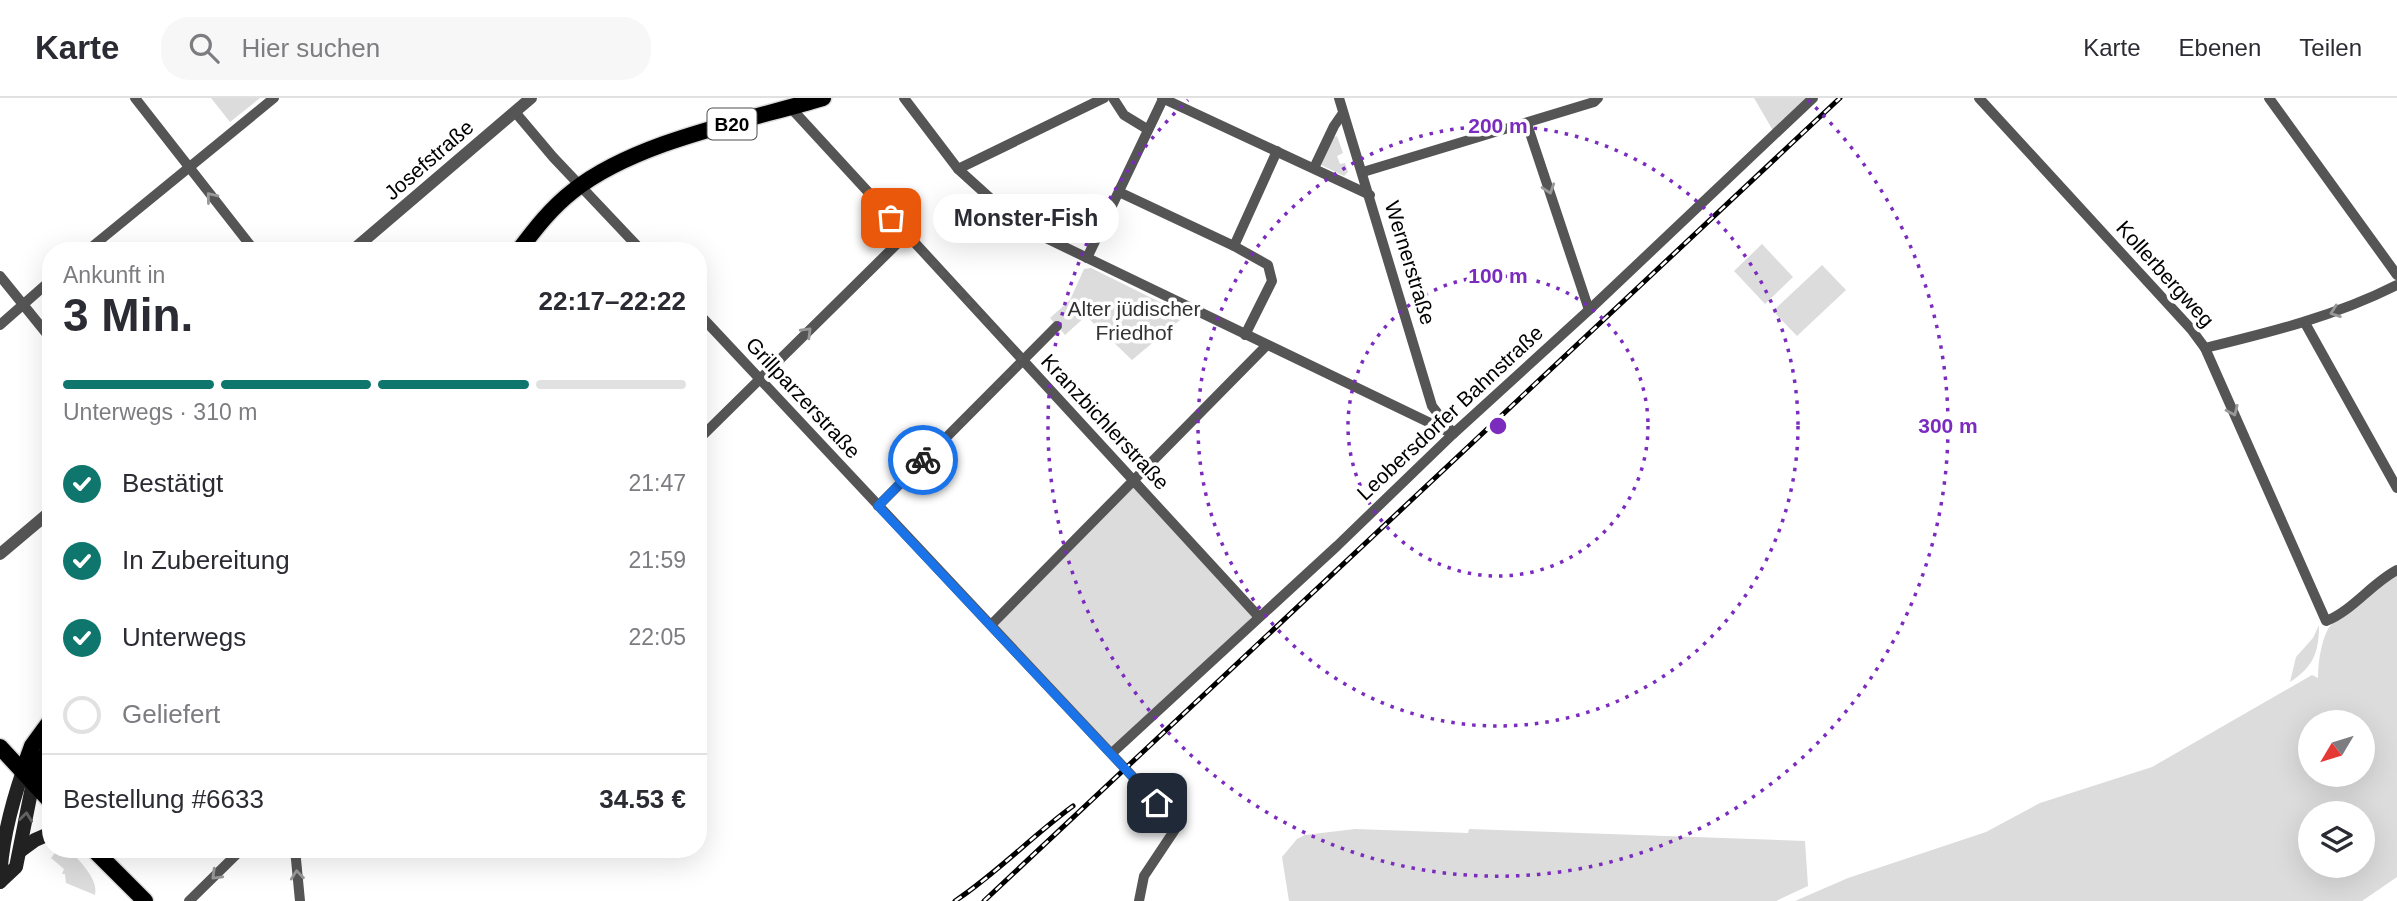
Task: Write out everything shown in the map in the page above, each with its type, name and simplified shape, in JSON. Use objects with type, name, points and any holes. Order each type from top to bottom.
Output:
[{"type":"main road","name":"B20","points":[[525,242],[548,213],[580,185],[625,159],[786,103],[823,98]]},
{"type":"main road","points":[[42,732],[32,746],[28,777],[26,809],[16,867],[0,882],[6,810],[28,777],[42,761]]},
{"type":"main road","points":[[0,747],[42,792]]},
{"type":"main road","points":[[20,851],[42,837]]},
{"type":"main road","points":[[102,858],[145,901]]},
{"type":"street","points":[[135,98],[247,242]]},
{"type":"street","points":[[98,242],[274,98]]},
{"type":"street","name":"Josefstraße","points":[[362,242],[531,98]]},
{"type":"street","points":[[904,98],[958,169],[1011,218],[1087,258],[1453,434]]},
{"type":"street","points":[[958,169],[1104,98]]},
{"type":"street","points":[[1113,98],[1124,115],[1147,129]]},
{"type":"street","points":[[1087,258],[1163,98],[1370,195]]},
{"type":"street","name":"Wernerstraße","points":[[1339,98],[1433,406],[1453,434]]},
{"type":"street","points":[[1363,172],[1527,124],[1594,102],[1598,98]]},
{"type":"street","name":"Leobersdorfer Bahnstraße","points":[[1112,753],[1337,547],[1453,434],[1589,310],[1813,98]]},
{"type":"street","name":"Kollerbergweg","points":[[1979,98],[2192,329],[2205,348],[2326,621],[2397,570]]},
{"type":"street","points":[[2269,98],[2397,275]]},
{"type":"street","name":"Kranzbichlerstraße","points":[[786,103],[1259,617]]},
{"type":"street","points":[[515,112],[633,242]]},
{"type":"street","points":[[1314,168],[1343,113]]},
{"type":"street","points":[[1527,124],[1589,310]]},
{"type":"street","points":[[1234,246],[1277,151]]},
{"type":"street","points":[[1119,192],[1234,246],[1268,265],[1272,281],[1245,335]]},
{"type":"street","points":[[707,431],[906,235]]},
{"type":"street","points":[[0,276],[42,328]]},
{"type":"street","points":[[2205,348],[2305,323],[2365,301],[2397,285]]},
{"type":"street","points":[[0,325],[42,287]]},
{"type":"street","name":"Grillparzerstraße","points":[[707,323],[1178,825],[1144,876],[1139,901]]},
{"type":"street","points":[[2305,323],[2397,488]]},
{"type":"street","points":[[878,506],[1057,327]]},
{"type":"street","points":[[991,625],[1267,345]]},
{"type":"street","points":[[2,549],[42,518]]},
{"type":"street","points":[[189,901],[233,858]]},
{"type":"street","points":[[296,858],[300,901]]},
{"type":"green space","points":[[211,98],[260,98],[230,122]]},
{"type":"green space","points":[[1754,98],[1813,98],[1775,134]]},
{"type":"green space","points":[[1337,136],[1343,153],[1337,156],[1340,164],[1345,163],[1348,172],[1344,176],[1321,165],[1332,138]]},
{"type":"green space","points":[[1762,244],[1793,277],[1765,304],[1734,271]]},
{"type":"green space","points":[[1822,265],[1846,290],[1797,336],[1773,311]]},
{"type":"green space","name":"Alter jüdischer Friedhof","points":[[1091,268],[1186,315],[1132,360],[1086,316],[1065,335],[1050,318],[1070,300],[1084,269]]},
{"type":"green space","points":[[1134,481],[1259,617],[1112,753],[991,625]]},
{"type":"green space","points":[[2397,574],[2397,877],[2362,901],[1795,901],[1848,878],[1986,832],[2040,803],[2152,767],[2312,675],[2318,678],[2320,653],[2328,629],[2371,591]]},
{"type":"green space","points":[[2319,625],[2318,644],[2313,658],[2304,671],[2290,682],[2296,657],[2313,638]]},
{"type":"green space","points":[[1355,829],[1468,833],[1469,829],[1805,841],[1808,886],[1776,901],[1289,901],[1282,857],[1297,839],[1305,835]]},
{"type":"green space","points":[[51,858],[77,858],[94,883],[95,895],[66,883],[65,874],[62,874],[64,869]]},
{"type":"railway","points":[[984,901],[1840,98]]},
{"type":"railway","points":[[955,901],[1073,806]]},
{"type":"way so far","points":[[891,218],[1022,360],[923,460]]},
{"type":"place","name":"Monster-Fish","points":[[891,218]]},
{"type":"route","points":[[923,460],[878,506],[1157,803]]}]
